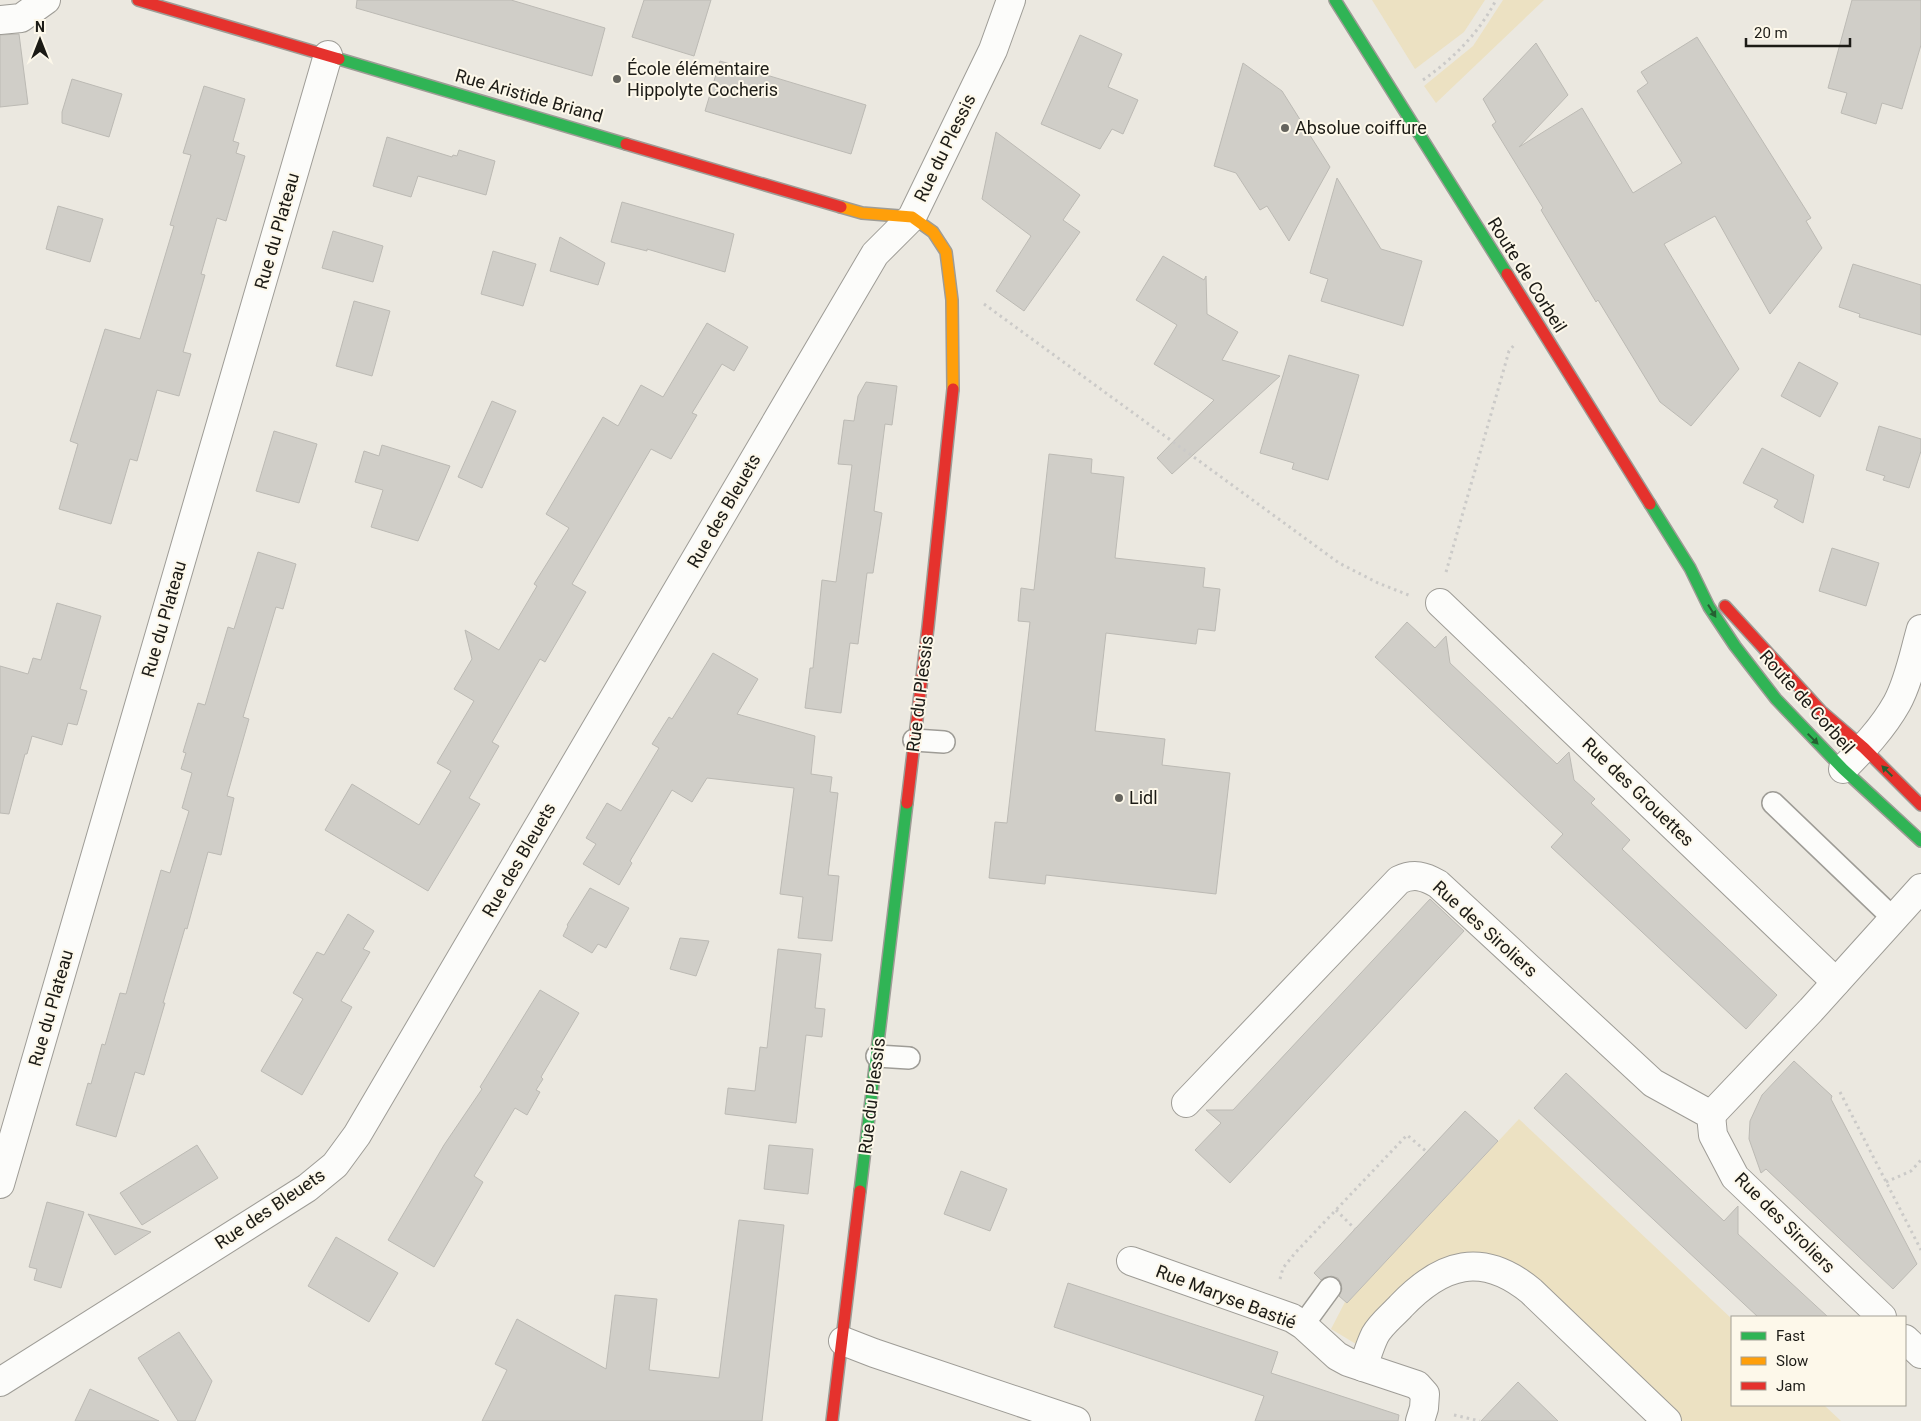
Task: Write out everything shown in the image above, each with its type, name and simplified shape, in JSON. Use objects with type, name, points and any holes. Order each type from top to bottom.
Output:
[{"type":"street","points":[[0,20],[21,18],[46,0]]},
{"type":"street","name":"Rue Aristide Briand","points":[[138,0],[862,213],[912,217]]},
{"type":"street","name":"Rue du Plessis","points":[[832,1421],[877,1056],[953,398],[952,300],[946,252],[933,232],[912,217],[993,50],[1011,0]]},
{"type":"street","name":"Route de Corbeil","points":[[1335,0],[1690,568],[1709,607],[1735,646],[1776,699],[1803,729],[1921,841]]},
{"type":"street","name":"Rue du Plateau","points":[[0,1184],[328,55]]},
{"type":"street","name":"Rue des Bleuets","points":[[0,1382],[307,1188],[335,1165],[357,1136],[875,254],[912,217]]},
{"type":"street","name":"Route de Corbeil","points":[[1690,568],[1821,711],[1864,748],[1921,805]]},
{"type":"street","name":"Rue des Grouettes","points":[[1440,603],[1836,982]]},
{"type":"street","points":[[1843,769],[1864,748],[1897,702],[1909,672],[1921,629]]},
{"type":"street","name":"Rue des Siroliers","points":[[1186,1103],[1400,880],[1408,876],[1418,875],[1426,877],[1438,884],[1653,1083],[1711,1115],[1713,1136],[1735,1177],[1881,1316]]},
{"type":"street","points":[[1711,1115],[1921,888]]},
{"type":"street","name":"Rue Maryse Bastié","points":[[1131,1261],[1292,1318],[1303,1325],[1337,1356],[1348,1362],[1417,1385],[1425,1394],[1424,1408],[1420,1421]]},
{"type":"street","points":[[1363,1367],[1376,1333],[1417,1289],[1441,1274],[1454,1269],[1466,1267],[1490,1268],[1510,1276],[1531,1291],[1667,1421]]},
{"type":"street","points":[[1906,1340],[1921,1354]]},
{"type":"street","points":[[843,1341],[1076,1421]]},
{"type":"lane","points":[[914,740],[944,742]]},
{"type":"lane","points":[[1773,803],[1894,918]]},
{"type":"lane","points":[[877,1056],[908,1058]]},
{"type":"lane","points":[[1303,1325],[1330,1288]]},
{"type":"path","points":[[1422,81],[1442,67],[1467,42],[1496,0]]},
{"type":"path","points":[[952,300],[976,298],[1339,563],[1378,583],[1418,599],[1440,603],[1446,571],[1509,350],[1517,341],[1539,326]]},
{"type":"path","points":[[1840,1092],[1921,1250]]},
{"type":"path","points":[[1271,1311],[1283,1268],[1407,1135],[1426,1152]]},
{"type":"path","points":[[1886,1182],[1911,1170],[1921,1160]]},
{"type":"path","points":[[1336,1210],[1355,1229]]},
{"type":"shaded area","points":[[1372,0],[1485,0],[1464,32],[1415,69]]},
{"type":"shaded area","points":[[1503,0],[1544,0],[1436,103],[1424,86],[1473,46]]},
{"type":"shaded area","points":[[1519,1119],[1731,1318],[1731,1406],[1825,1406],[1841,1421],[1680,1421],[1490,1259],[1373,1323],[1356,1344],[1331,1329],[1345,1302],[1347,1303]]},
{"type":"building","points":[[357,0],[511,0],[605,28],[592,76],[356,8]]},
{"type":"building","points":[[644,0],[711,0],[694,56],[632,37]]},
{"type":"building","points":[[1852,0],[1921,0],[1921,45],[1902,109],[1882,103],[1876,124],[1841,113],[1847,93],[1828,88]]},
{"type":"building","points":[[19,34],[28,104],[0,107],[0,35]]},
{"type":"building","points":[[1080,35],[1122,54],[1108,87],[1138,100],[1123,134],[1112,129],[1100,149],[1041,124]]},
{"type":"building","points":[[1697,37],[1811,218],[1806,221],[1822,248],[1770,314],[1715,216],[1664,244],[1739,369],[1691,426],[1660,402],[1598,300],[1596,302],[1541,210],[1543,208],[1492,125],[1496,122],[1483,99],[1536,43],[1568,95],[1519,147],[1582,108],[1633,193],[1682,163],[1637,91],[1648,83],[1641,72]]},
{"type":"building","points":[[720,61],[866,105],[851,154],[705,111]]},
{"type":"building","points":[[1243,63],[1282,91],[1330,167],[1289,241],[1267,206],[1260,210],[1236,173],[1214,166]]},
{"type":"building","points":[[72,79],[122,94],[109,137],[62,123],[62,112]]},
{"type":"building","points":[[204,86],[245,99],[233,141],[239,143],[236,153],[245,156],[226,221],[217,218],[201,274],[205,275],[183,352],[191,354],[179,396],[157,390],[137,461],[130,459],[111,524],[59,509],[78,444],[70,441],[105,329],[140,339],[174,226],[170,225],[191,155],[183,153]]},
{"type":"building","points":[[996,132],[1080,195],[1063,220],[1080,232],[1024,311],[996,291],[1031,236],[982,199]]},
{"type":"building","points":[[387,137],[452,157],[453,155],[457,156],[459,150],[495,161],[486,195],[418,176],[411,197],[373,186]]},
{"type":"building","points":[[1337,178],[1381,249],[1422,261],[1403,326],[1321,301],[1328,279],[1310,273]]},
{"type":"building","points":[[622,202],[734,234],[725,272],[647,249],[647,251],[611,242]]},
{"type":"building","points":[[58,206],[103,219],[90,262],[46,249]]},
{"type":"building","points":[[333,231],[383,246],[373,282],[322,268]]},
{"type":"building","points":[[560,237],[605,263],[598,285],[550,271]]},
{"type":"building","points":[[493,251],[536,264],[523,306],[481,294]]},
{"type":"building","points":[[1163,256],[1204,280],[1206,276],[1207,314],[1238,332],[1222,360],[1280,376],[1172,474],[1157,458],[1214,400],[1154,364],[1177,325],[1136,300]]},
{"type":"building","points":[[1853,264],[1921,285],[1921,335],[1859,317],[1860,314],[1839,307]]},
{"type":"building","points":[[354,301],[390,311],[372,376],[336,366]]},
{"type":"building","points":[[707,323],[748,347],[734,371],[722,364],[692,413],[697,415],[671,459],[651,449],[572,584],[586,592],[545,662],[540,659],[492,742],[499,746],[469,798],[480,804],[428,891],[325,830],[352,784],[419,825],[451,771],[437,763],[474,701],[454,689],[472,659],[465,630],[499,650],[537,586],[534,584],[569,528],[546,514],[603,417],[618,426],[641,385],[663,397]]},
{"type":"building","points":[[1289,355],[1359,375],[1328,480],[1292,469],[1294,463],[1260,453]]},
{"type":"building","points":[[1799,362],[1838,383],[1820,417],[1781,396]]},
{"type":"building","points":[[866,382],[897,386],[892,425],[885,424],[874,511],[882,513],[873,573],[867,573],[858,644],[850,643],[841,713],[805,708],[810,668],[813,668],[822,580],[836,582],[852,465],[838,464],[844,420],[854,421],[858,396]]},
{"type":"building","points":[[492,401],[516,411],[482,488],[458,477]]},
{"type":"building","points":[[1879,426],[1921,439],[1921,451],[1909,488],[1883,480],[1885,476],[1866,470]]},
{"type":"building","points":[[274,431],[317,444],[299,503],[256,491]]},
{"type":"building","points":[[382,445],[450,466],[418,541],[371,527],[383,490],[355,482],[364,451],[379,456]]},
{"type":"building","points":[[1762,448],[1814,475],[1803,523],[1774,507],[1778,500],[1743,483]]},
{"type":"building","points":[[1049,454],[1092,459],[1091,473],[1124,477],[1115,558],[1205,568],[1203,587],[1220,589],[1215,631],[1198,629],[1196,644],[1106,633],[1095,731],[1165,739],[1162,765],[1230,773],[1216,894],[1046,875],[1045,884],[989,878],[995,822],[1007,823],[1030,622],[1018,621],[1021,588],[1034,590]]},
{"type":"building","points":[[1832,548],[1879,563],[1866,606],[1819,591]]},
{"type":"building","points":[[258,552],[296,564],[283,609],[276,607],[243,717],[249,719],[227,796],[234,798],[221,855],[208,852],[187,929],[185,928],[163,1003],[165,1003],[144,1075],[135,1072],[116,1137],[76,1125],[88,1083],[91,1084],[102,1044],[105,1045],[120,993],[126,994],[161,870],[170,873],[189,811],[182,808],[192,773],[181,769],[186,753],[183,752],[198,703],[205,705],[228,627],[234,629]]},
{"type":"building","points":[[57,603],[101,616],[80,689],[87,691],[77,725],[68,723],[62,745],[32,736],[27,754],[25,754],[9,814],[0,813],[0,666],[28,674],[33,658],[41,660]]},
{"type":"building","points":[[1407,622],[1435,648],[1446,636],[1450,663],[1557,764],[1569,752],[1574,780],[1595,799],[1591,803],[1630,840],[1622,849],[1777,995],[1746,1029],[1551,847],[1563,834],[1375,657]]},
{"type":"building","points":[[713,653],[758,679],[737,714],[815,736],[811,774],[832,777],[830,792],[838,793],[828,875],[839,876],[832,941],[798,938],[803,897],[780,894],[794,788],[707,778],[692,802],[672,790],[630,861],[632,863],[619,885],[583,864],[596,844],[586,838],[607,803],[621,811],[659,748],[652,744],[669,717],[672,719]]},
{"type":"building","points":[[590,888],[629,908],[606,948],[598,944],[592,953],[563,936],[567,925]]},
{"type":"building","points":[[1430,899],[1464,931],[1230,1183],[1195,1150],[1221,1123],[1206,1110],[1233,1110]]},
{"type":"building","points":[[348,914],[374,931],[363,949],[370,952],[341,1001],[352,1007],[302,1095],[261,1071],[303,999],[293,993],[317,952],[324,955]]},
{"type":"building","points":[[680,938],[709,941],[696,976],[670,969]]},
{"type":"building","points":[[778,949],[821,954],[815,1008],[825,1009],[822,1037],[806,1035],[796,1123],[725,1114],[728,1088],[755,1091],[760,1047],[767,1048]]},
{"type":"building","points":[[540,990],[579,1013],[541,1077],[543,1079],[536,1090],[540,1092],[527,1115],[515,1108],[474,1176],[483,1182],[434,1267],[388,1240],[444,1145],[482,1089],[480,1087]]},
{"type":"building","points":[[1794,1061],[1832,1096],[1831,1099],[1917,1264],[1893,1289],[1766,1169],[1761,1173],[1749,1139],[1750,1121],[1762,1095]]},
{"type":"building","points":[[1566,1073],[1724,1221],[1738,1206],[1738,1234],[1827,1316],[1757,1316],[1534,1108]]},
{"type":"building","points":[[1465,1111],[1498,1141],[1347,1303],[1339,1296],[1342,1289],[1338,1278],[1331,1276],[1321,1280],[1314,1273]]},
{"type":"building","points":[[197,1145],[218,1178],[142,1225],[120,1193]]},
{"type":"building","points":[[769,1145],[813,1149],[808,1194],[764,1189]]},
{"type":"building","points":[[961,1171],[1007,1189],[990,1231],[944,1214]]},
{"type":"building","points":[[47,1202],[84,1212],[61,1288],[34,1280],[37,1269],[29,1267]]},
{"type":"building","points":[[88,1214],[151,1232],[115,1255]]},
{"type":"building","points":[[739,1220],[784,1225],[762,1421],[482,1421],[507,1370],[495,1364],[517,1319],[606,1369],[615,1295],[657,1299],[649,1370],[719,1378]]},
{"type":"building","points":[[336,1237],[398,1273],[369,1322],[308,1286]]},
{"type":"building","points":[[1068,1283],[1278,1352],[1271,1373],[1399,1415],[1398,1421],[1255,1421],[1264,1396],[1054,1327]]},
{"type":"building","points":[[179,1332],[212,1381],[195,1421],[178,1421],[138,1358]]},
{"type":"building","points":[[1518,1382],[1558,1421],[1481,1421]]},
{"type":"building","points":[[90,1389],[159,1421],[75,1421]]},
{"type":"traffic: fast","points":[[1335,0],[1507,274]]},
{"type":"traffic: fast","points":[[339,59],[626,144]]},
{"type":"traffic: fast","points":[[1650,504],[1690,568],[1709,607],[1735,646],[1776,699],[1843,769],[1921,841]]},
{"type":"traffic: fast","points":[[860,1191],[907,803]]},
{"type":"traffic: slow","points":[[841,207],[862,213],[912,217],[933,232],[946,252],[952,300],[953,389]]},
{"type":"traffic: jam","points":[[138,0],[339,59]]},
{"type":"traffic: jam","points":[[626,144],[841,207]]},
{"type":"traffic: jam","points":[[1507,274],[1650,504]]},
{"type":"traffic: jam","points":[[907,803],[953,389]]},
{"type":"traffic: jam","points":[[1725,606],[1821,711],[1864,748],[1921,805]]},
{"type":"traffic: jam","points":[[832,1421],[860,1191]]},
{"type":"place","name":"École élémentaire Hippolyte Cocheris","points":[[617,79]]},
{"type":"place","name":"Absolue coiffure","points":[[1285,128]]},
{"type":"place","name":"Lidl","points":[[1119,798]]}]
